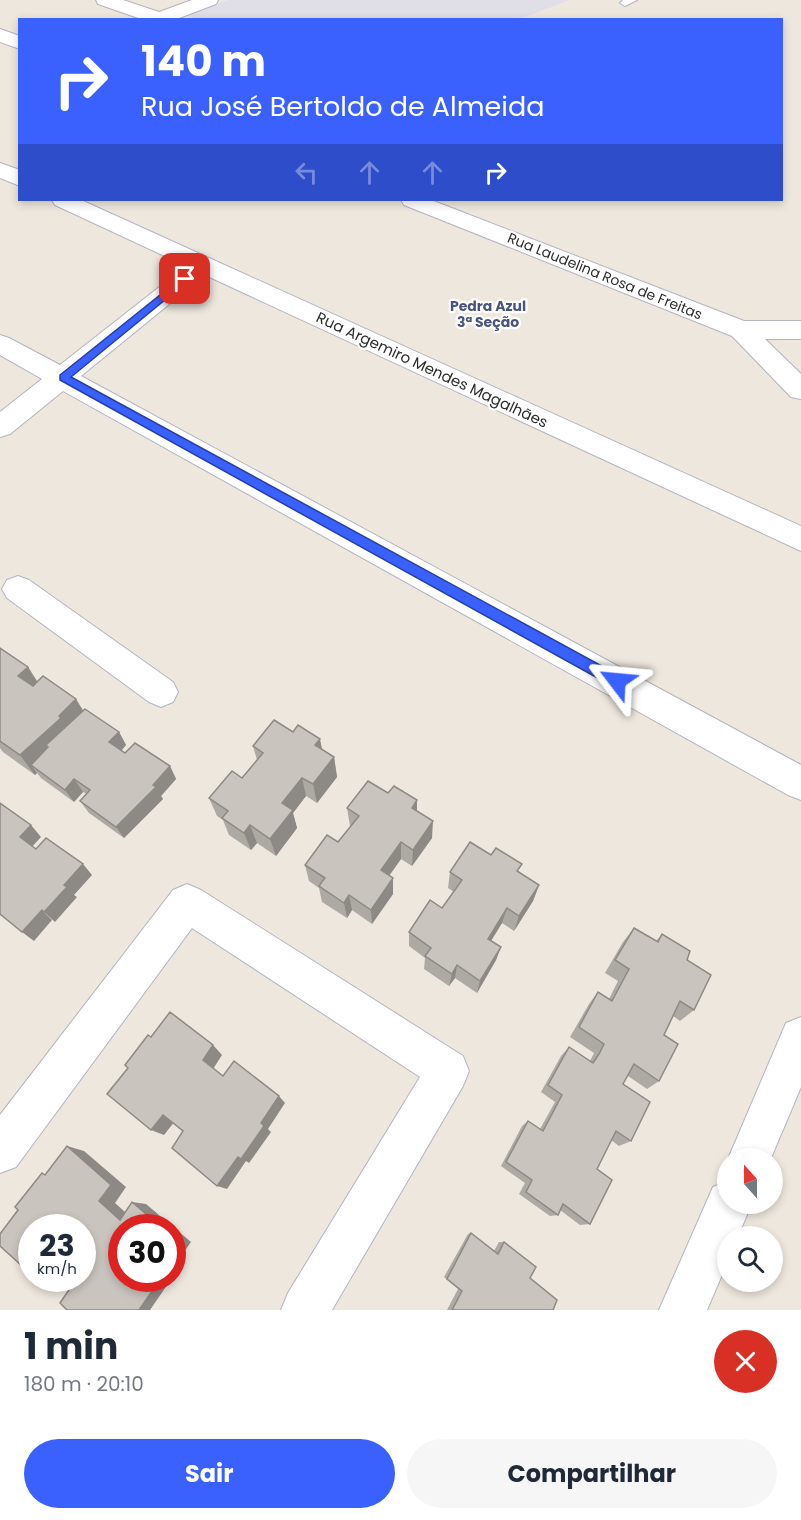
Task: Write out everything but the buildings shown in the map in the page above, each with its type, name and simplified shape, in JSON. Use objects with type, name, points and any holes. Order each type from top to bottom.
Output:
[{"type":"street","points":[[105,0],[154,18]]},
{"type":"street","points":[[160,18],[209,0]]},
{"type":"street","points":[[0,35],[18,43]]},
{"type":"street","points":[[0,170],[18,178]]},
{"type":"street","name":"Rua Argemiro Mendes Magalhães","points":[[65,201],[801,539]]},
{"type":"street","name":"Rua Laudelina Rosa de Freitas","points":[[415,201],[741,330],[801,330]]},
{"type":"street","points":[[0,427],[202,265]]},
{"type":"street","points":[[741,330],[801,390]]},
{"type":"street","points":[[0,344],[801,783]]},
{"type":"street","points":[[6,590],[161,692]]},
{"type":"street","points":[[0,1151],[187,903],[448,1071],[305,1310]]},
{"type":"street","points":[[753,1148],[801,1038]]},
{"type":"street","points":[[683,1310],[724,1214]]},
{"type":"shaded area","points":[[228,0],[570,0],[522,18],[193,18],[185,15]]},
{"type":"district","name":"Pedra Azul 3ª Seção","points":[[488,314]]},
{"type":"route","points":[[185,279],[63,377],[617,681]]}]
